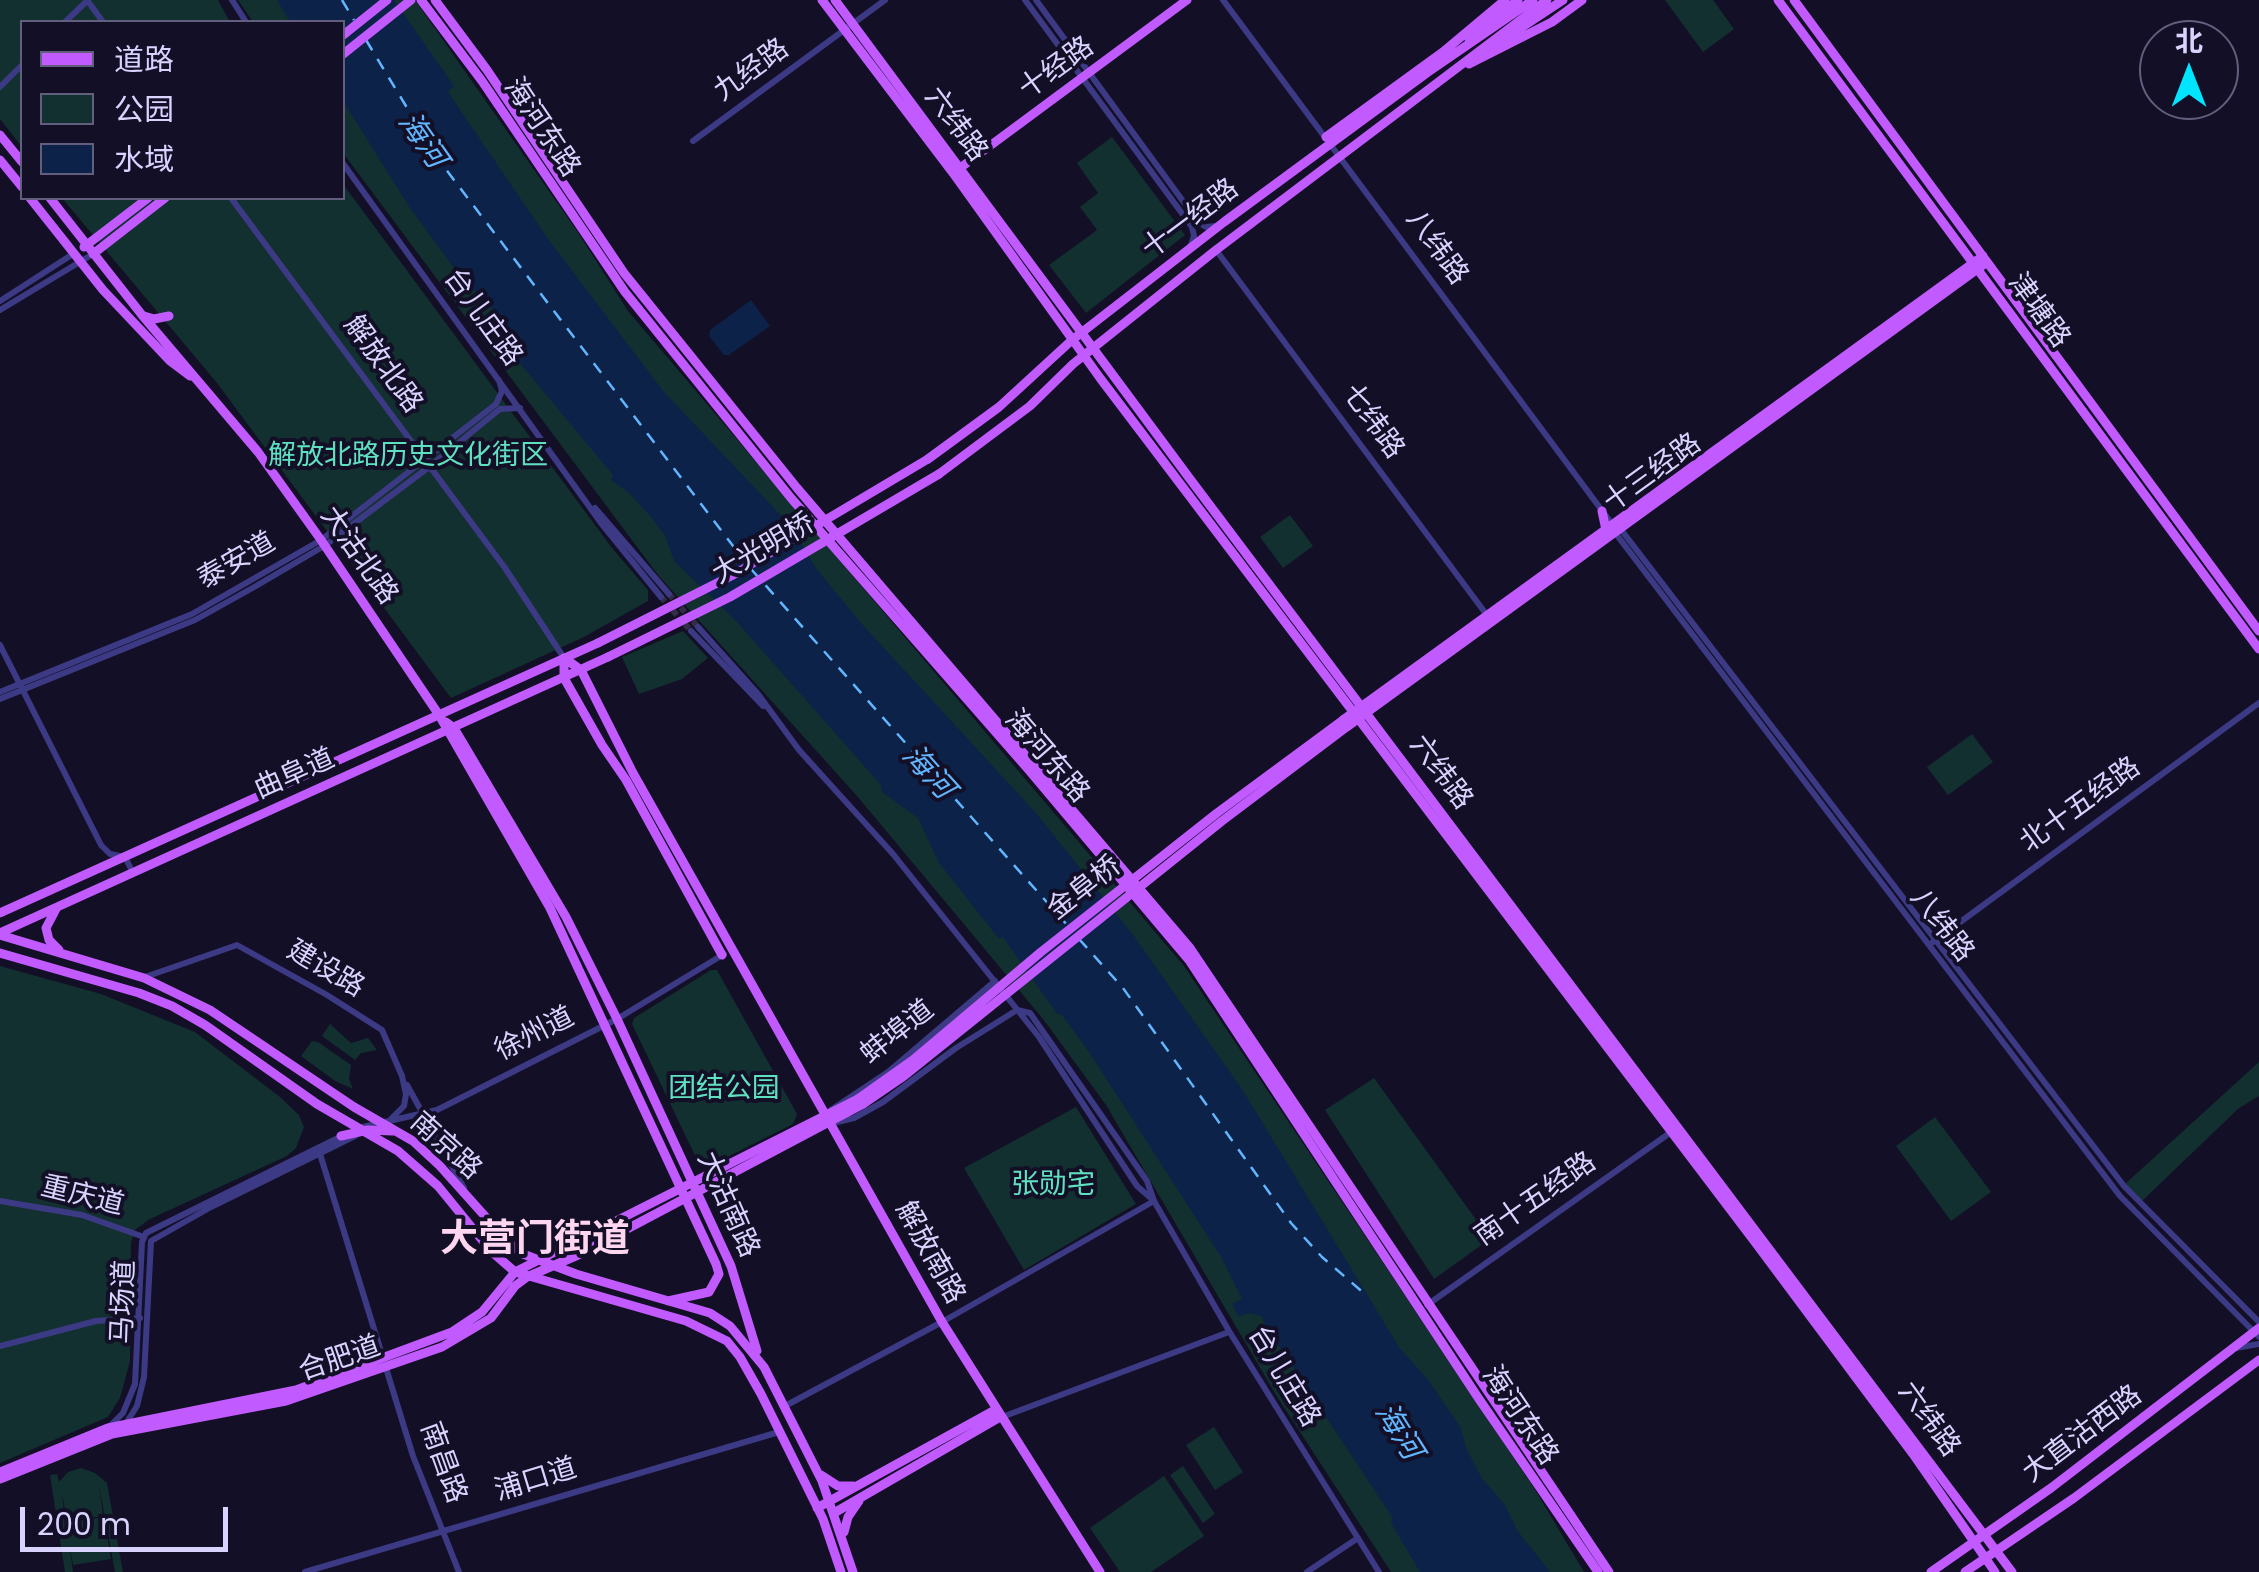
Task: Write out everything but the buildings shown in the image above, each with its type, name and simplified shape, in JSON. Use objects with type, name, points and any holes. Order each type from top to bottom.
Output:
[{"type":"main road","points":[[345,34],[387,0]]},
{"type":"main road","points":[[345,52],[411,0]]},
{"type":"main road","name":"海河东路","points":[[421,0],[482,82],[625,292],[791,498],[1189,960],[1609,1572]]},
{"type":"main road","name":"海河东路","points":[[435,0],[636,288],[797,488],[1190,948],[1598,1572]]},
{"type":"main road","name":"六纬路","points":[[822,0],[849,28],[1082,332],[1361,711],[2012,1572]]},
{"type":"main road","name":"六纬路","points":[[835,0],[849,28]]},
{"type":"main road","name":"十经路","points":[[956,171],[1187,0]]},
{"type":"main road","points":[[1328,140],[1506,4],[1518,0]]},
{"type":"main road","points":[[1494,34],[1533,0]]},
{"type":"main road","points":[[1494,34],[1547,0]]},
{"type":"main road","points":[[1454,72],[1562,0]]},
{"type":"main road","points":[[1454,72],[1527,36],[1582,0]]},
{"type":"main road","name":"津塘路","points":[[1778,0],[2259,631]]},
{"type":"main road","name":"津塘路","points":[[1794,0],[1980,266]]},
{"type":"main road","points":[[1428,72],[1506,4]]},
{"type":"main road","name":"十一经路","points":[[928,459],[998,407],[1082,332],[1328,140],[1428,72],[1494,34]]},
{"type":"main road","name":"十一经路","points":[[939,474],[1030,406],[1093,348],[1216,250],[1454,72],[1494,34]]},
{"type":"main road","points":[[0,135],[20,160]]},
{"type":"main road","points":[[0,160],[20,185]]},
{"type":"main road","name":"六纬路","points":[[956,171],[1072,340],[1343,697]]},
{"type":"main road","points":[[32,200],[59,234],[87,252],[162,200]]},
{"type":"main road","name":"大沽北路","points":[[52,200],[87,252],[258,452],[322,543],[451,730],[566,916],[617,1019]]},
{"type":"main road","points":[[74,229],[89,236],[110,235],[146,200]]},
{"type":"main road","name":"大沽北路","points":[[87,252],[96,282],[157,348],[197,380]]},
{"type":"main road","name":"十三经路","points":[[1346,723],[1600,540],[1628,512],[1980,266]]},
{"type":"main road","points":[[1954,282],[1976,279],[1997,284]]},
{"type":"main road","name":"十三经路","points":[[1361,711],[1382,702],[1613,527],[1954,282]]},
{"type":"main road","name":"津塘路","points":[[1997,284],[2259,649]]},
{"type":"main road","points":[[142,315],[154,320],[170,316]]},
{"type":"main road","name":"大光明桥","points":[[598,643],[733,575],[928,459]]},
{"type":"main road","name":"大光明桥","points":[[608,656],[730,597],[939,474]]},
{"type":"main road","points":[[1602,511],[1614,516],[1628,512]]},
{"type":"main road","points":[[1602,511],[1613,527]]},
{"type":"main road","name":"曲阜道","points":[[0,913],[598,643]]},
{"type":"main road","name":"曲阜道","points":[[0,934],[608,656]]},
{"type":"main road","points":[[564,658],[564,678],[626,780],[722,955]]},
{"type":"main road","name":"解放北路","points":[[564,658],[581,670],[633,773],[732,949]]},
{"type":"main road","points":[[1343,697],[1361,711]]},
{"type":"main road","points":[[1343,697],[1346,723]]},
{"type":"main road","name":"金阜桥","points":[[861,1102],[904,1076],[1346,723]]},
{"type":"main road","name":"大沽北路","points":[[451,730],[550,908],[605,1025]]},
{"type":"main road","points":[[61,952],[51,943],[46,928],[50,916],[62,903]]},
{"type":"main road","name":"南京路","points":[[0,934],[144,978],[210,1010],[354,1108],[401,1133],[430,1156],[513,1247],[537,1260],[721,1320],[738,1332],[759,1358],[816,1470],[830,1508]]},
{"type":"main road","name":"解放南路","points":[[732,949],[942,1322],[1100,1572]]},
{"type":"main road","name":"南京路","points":[[0,953],[111,984],[172,1006],[233,1043],[317,1104],[398,1151],[427,1175],[490,1251],[515,1272],[686,1321],[718,1335],[734,1349],[750,1373],[801,1476],[830,1508]]},
{"type":"main road","name":"大沽南路","points":[[617,1019],[731,1266],[759,1358]]},
{"type":"main road","name":"大沽南路","points":[[605,1025],[719,1274],[709,1292],[668,1301]]},
{"type":"main road","name":"蚌埠道","points":[[553,1266],[861,1102]]},
{"type":"main road","name":"蚌埠道","points":[[696,1187],[808,1136],[826,1120]]},
{"type":"main road","name":"六纬路","points":[[1676,1129],[1995,1572]]},
{"type":"main road","points":[[342,1136],[363,1130],[401,1133]]},
{"type":"main road","points":[[660,1199],[671,1182],[669,1162]]},
{"type":"main road","name":"蚌埠道","points":[[515,1272],[660,1199],[684,1193]]},
{"type":"main road","points":[[513,1247],[532,1253],[565,1249]]},
{"type":"main road","name":"合肥道","points":[[110,1431],[127,1423],[296,1390],[442,1346],[480,1327],[500,1310],[516,1286],[553,1266]]},
{"type":"main road","name":"合肥道","points":[[110,1431],[286,1401],[385,1364],[468,1323],[515,1272]]},
{"type":"main road","name":"大直沽西路","points":[[1930,1572],[2052,1488],[2258,1333]]},
{"type":"main road","name":"大直沽西路","points":[[1965,1572],[2259,1362]]},
{"type":"main road","points":[[830,1508],[860,1484],[998,1414]]},
{"type":"main road","points":[[830,1508],[864,1496],[998,1414]]},
{"type":"main road","points":[[0,1476],[110,1431]]},
{"type":"main road","points":[[816,1470],[838,1486],[860,1484]]},
{"type":"main road","points":[[844,1540],[848,1517],[864,1496]]},
{"type":"main road","points":[[830,1508],[854,1572]]},
{"type":"main road","points":[[830,1508],[831,1541],[842,1572]]},
{"type":"street","points":[[67,20],[88,0]]},
{"type":"street","name":"九经路","points":[[694,142],[885,0]]},
{"type":"street","points":[[1025,0],[1199,222],[1210,227],[1224,222]]},
{"type":"street","points":[[1036,0],[1192,227],[1190,249]]},
{"type":"street","name":"八纬路","points":[[1223,0],[1602,511]]},
{"type":"street","points":[[0,87],[20,67]]},
{"type":"street","name":"台儿庄路","points":[[345,166],[588,500],[665,596]]},
{"type":"street","name":"解放北路","points":[[232,200],[505,568],[564,658]]},
{"type":"street","name":"七纬路","points":[[1216,250],[1489,619]]},
{"type":"street","points":[[0,301],[87,252]]},
{"type":"street","points":[[0,310],[87,252]]},
{"type":"street","name":"泰安道","points":[[427,464],[499,401],[499,380]]},
{"type":"street","name":"泰安道","points":[[0,696],[192,614],[322,543],[500,409],[520,408]]},
{"type":"street","points":[[411,443],[422,452],[442,448]]},
{"type":"street","name":"八纬路","points":[[1613,527],[2120,1196],[2258,1333]]},
{"type":"street","name":"台儿庄路","points":[[694,629],[893,854],[1039,1036],[1137,1186],[1154,1201],[1229,1331],[1379,1572]]},
{"type":"street","points":[[0,645],[101,844],[110,854],[124,857],[132,871]]},
{"type":"street","name":"北十五经路","points":[[1931,944],[2259,702]]},
{"type":"street","points":[[95,870],[102,858],[101,844]]},
{"type":"street","name":"建设路","points":[[144,978],[237,946],[382,1030],[402,1076],[468,1198]]},
{"type":"street","name":"徐州道","points":[[363,1130],[422,1115],[617,1019],[732,949]]},
{"type":"street","name":"蚌埠道","points":[[826,1120],[840,1102],[888,1072],[994,981]]},
{"type":"street","points":[[826,1120],[854,1118],[883,1102],[956,1048],[1017,1010]]},
{"type":"street","points":[[384,1124],[404,1106],[402,1076]]},
{"type":"street","name":"南十五经路","points":[[1424,1307],[1676,1129]]},
{"type":"street","name":"马场道","points":[[147,1239],[363,1130]]},
{"type":"street","name":"马场道","points":[[127,1423],[141,1392],[150,1229],[342,1136]]},
{"type":"street","name":"南昌路","points":[[320,1154],[413,1456],[459,1572]]},
{"type":"street","name":"重庆道","points":[[0,1201],[82,1215],[147,1239]]},
{"type":"street","points":[[784,1406],[942,1322],[1154,1201]]},
{"type":"street","points":[[0,1346],[96,1321],[144,1318]]},
{"type":"street","name":"马场道","points":[[110,1431],[123,1413],[135,1384],[144,1318]]},
{"type":"street","points":[[998,1414],[1229,1331]]},
{"type":"street","name":"浦口道","points":[[305,1572],[779,1432]]},
{"type":"street","points":[[1307,1572],[1358,1538]]},
{"type":"green space","points":[[0,0],[218,0],[229,20],[20,20],[20,144],[0,119]]},
{"type":"green space","points":[[238,0],[415,0],[577,231],[628,311],[1184,966],[1534,1488],[1584,1572],[1391,1572],[1276,1395],[1106,1105],[1043,1019],[857,796],[658,575],[345,156],[345,20],[252,20]]},
{"type":"green space","points":[[1665,0],[1713,0],[1734,29],[1703,52]]},
{"type":"green space","points":[[1112,137],[1185,235],[1086,313],[1049,265],[1097,230],[1080,207],[1098,193],[1077,163]]},
{"type":"green space","name":"解放北路历史文化街区","points":[[345,187],[612,548],[648,590],[648,601],[584,637],[451,698],[217,383],[64,200],[345,200]]},
{"type":"green space","points":[[1290,515],[1313,546],[1283,568],[1260,537]]},
{"type":"green space","points":[[683,631],[708,658],[682,679],[639,694],[622,657]]},
{"type":"green space","points":[[1972,734],[1993,762],[1948,795],[1927,767]]},
{"type":"green space","points":[[0,966],[101,994],[195,1032],[280,1097],[299,1115],[304,1127],[296,1148],[287,1156],[148,1220],[135,1230],[131,1243],[130,1361],[120,1398],[108,1417],[0,1463]]},
{"type":"green space","name":"团结公园","points":[[711,970],[717,970],[797,1114],[793,1124],[705,1168],[700,1166],[632,1024],[634,1018]]},
{"type":"green space","points":[[330,1024],[351,1043],[368,1038],[377,1050],[361,1053],[355,1060],[322,1036]]},
{"type":"green space","points":[[312,1041],[351,1065],[349,1079],[353,1089],[301,1056]]},
{"type":"green space","points":[[2259,1062],[2259,1096],[2239,1108],[2142,1201],[2125,1184]]},
{"type":"green space","points":[[1374,1078],[1490,1239],[1434,1279],[1325,1110]]},
{"type":"green space","name":"张勋宅","points":[[1076,1107],[1136,1204],[1024,1270],[964,1168]]},
{"type":"green space","points":[[1935,1117],[1991,1192],[1951,1221],[1896,1146]]},
{"type":"green space","points":[[1214,1427],[1243,1472],[1215,1490],[1186,1445]]},
{"type":"green space","points":[[1183,1466],[1215,1514],[1203,1523],[1170,1475]]},
{"type":"green space","points":[[81,1468],[107,1483],[123,1572],[115,1572],[99,1486],[103,1516],[67,1521],[62,1493],[65,1523],[104,1517],[111,1559],[73,1565],[69,1541],[73,1572],[65,1572],[50,1475],[57,1474],[59,1482],[68,1472]]},
{"type":"green space","points":[[1164,1476],[1204,1536],[1151,1572],[1120,1572],[1090,1528]]},
{"type":"water","name":"海河","points":[[277,0],[394,0],[454,86],[448,92],[546,236],[664,392],[792,527],[816,568],[861,623],[1037,814],[1134,936],[1242,1089],[1399,1347],[1429,1381],[1461,1428],[1481,1477],[1550,1572],[1420,1572],[1391,1523],[1392,1517],[1262,1317],[1251,1313],[1238,1316],[1232,1304],[1242,1299],[1221,1257],[1089,1052],[1003,937],[999,939],[939,863],[918,818],[882,792],[881,785],[735,620],[674,561],[665,536],[651,517],[611,480],[613,475],[513,355],[492,309],[460,276],[410,208],[345,104],[345,20],[289,20]]},
{"type":"water","points":[[751,300],[770,326],[724,355],[709,336],[710,330]]},
{"type":"ferry route","points":[[342,0],[354,20]]},
{"type":"ferry route","points":[[366,40],[438,159],[746,563]]},
{"type":"ferry route","points":[[751,569],[1068,926]]},
{"type":"ferry route","points":[[1079,939],[1123,988],[1291,1223],[1322,1257],[1366,1295]]},
{"type":"tunnel","points":[[669,594],[698,627]]},
{"type":"tunnel","points":[[661,597],[691,631]]},
{"type":"district","name":"大营门街道","points":[[535,1241]]}]
